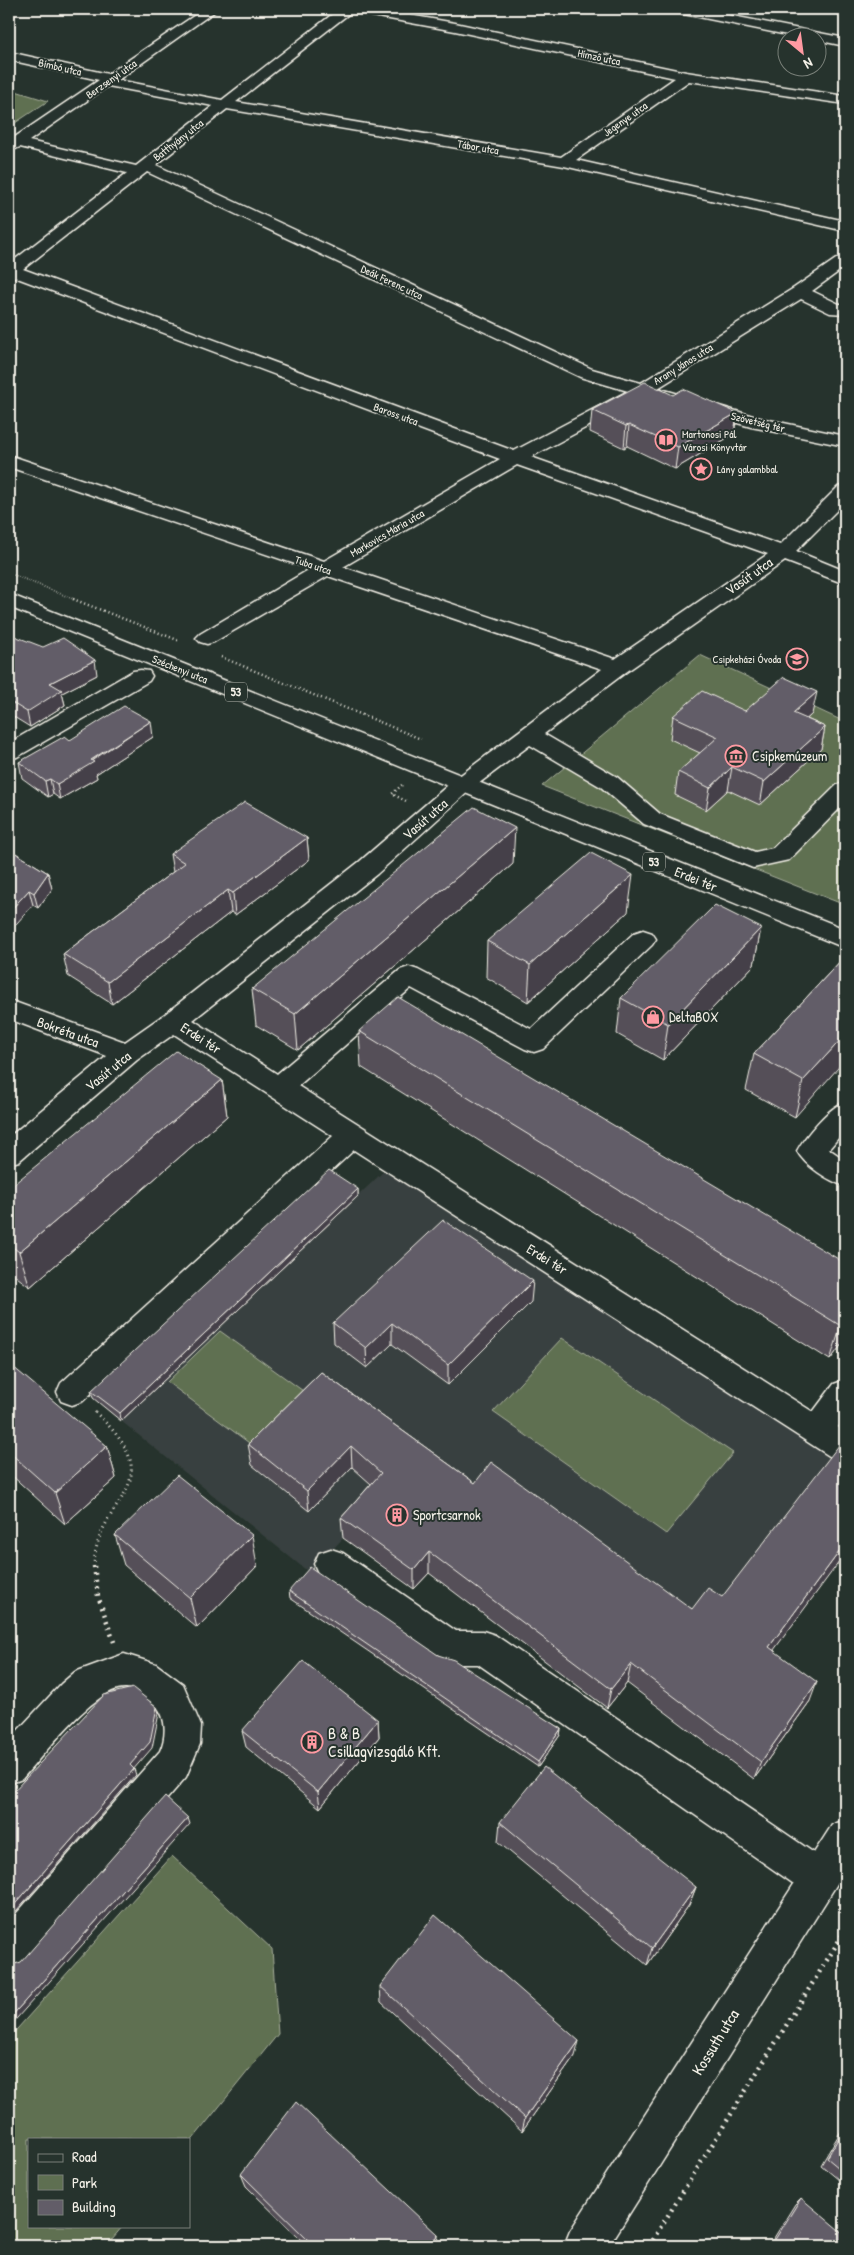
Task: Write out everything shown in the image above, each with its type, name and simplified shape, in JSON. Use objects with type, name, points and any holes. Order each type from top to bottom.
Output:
[{"type":"street","name":"Berzsenyi utca","points":[[13,145],[110,81],[212,9]]},
{"type":"street","name":"Batthyány utca","points":[[10,271],[140,168],[347,9]]},
{"type":"street","name":"Hímző utca","points":[[355,9],[455,27],[686,76],[845,100]]},
{"type":"street","points":[[679,9],[845,42]]},
{"type":"street","name":"Bimbó utca","points":[[9,56],[110,81]]},
{"type":"street","name":"Jegenye utca","points":[[564,162],[686,76]]},
{"type":"street","name":"Tábor utca","points":[[110,81],[224,104],[564,162],[845,226]]},
{"type":"street","name":"Deák Ferenc utca","points":[[13,145],[140,168],[586,373],[643,390]]},
{"type":"street","name":"Arany János utca","points":[[515,458],[643,390],[800,292],[845,260]]},
{"type":"street","name":"Baross utca","points":[[10,271],[515,458],[783,553],[845,578]]},
{"type":"street","points":[[800,292],[836,309],[845,309]]},
{"type":"street","name":"Szövetség tér","points":[[643,390],[757,423],[845,442]]},
{"type":"street","name":"Markovics Mária utca","points":[[207,638],[515,458]]},
{"type":"street","name":"Tuba utca","points":[[9,461],[618,667]]},
{"type":"street","name":"Vasút utca","points":[[9,1153],[128,1053],[174,1021],[368,868],[462,785],[618,667],[783,553],[845,491]]},
{"type":"street","name":"Széchenyi utca","points":[[9,600],[422,767],[462,785]]},
{"type":"street","points":[[10,751],[141,676]]},
{"type":"street","points":[[530,735],[609,782],[652,819],[753,860],[781,854],[845,790]]},
{"type":"street","name":"Erdei tér","points":[[462,785],[845,939]]},
{"type":"street","points":[[278,1088],[409,976],[534,1042],[643,939]]},
{"type":"street","name":"Bokréta utca","points":[[9,1009],[128,1053]]},
{"type":"street","name":"Erdei tér","points":[[174,1021],[845,1449]]},
{"type":"street","points":[[845,1112],[811,1151],[845,1175]]},
{"type":"street","points":[[72,1392],[352,1135]]},
{"type":"street","points":[[817,1431],[845,1394]]},
{"type":"street","points":[[332,1564],[451,1648],[483,1646],[819,1879]]},
{"type":"street","points":[[9,1766],[73,1696],[88,1684],[124,1671],[144,1676],[171,1696],[183,1726],[182,1744],[173,1764],[9,1951]]},
{"type":"street","name":"Kossuth utca","points":[[586,2246],[845,1838]]},
{"type":"path","points":[[9,573],[185,642]]},
{"type":"path","points":[[72,1392],[116,1430],[125,1444],[131,1459],[131,1474],[125,1494],[105,1524],[96,1546],[94,1587],[124,1671]]},
{"type":"path","points":[[649,2246],[845,1931]]},
{"type":"shaded area","points":[[385,1170],[845,1464],[845,1554],[763,1666],[810,1701],[754,1779],[644,1696],[648,1656],[607,1708],[429,1573],[414,1589],[343,1538],[311,1574],[121,1421]]},
{"type":"green space","points":[[9,89],[48,101],[9,127]]},
{"type":"green space","points":[[700,655],[845,722],[845,905],[542,786]]},
{"type":"green space","points":[[220,1331],[317,1401],[264,1454],[167,1382]]},
{"type":"green space","points":[[562,1338],[733,1453],[666,1534],[493,1412]]},
{"type":"green space","points":[[172,1856],[272,1949],[278,2034],[190,2143],[190,2138],[28,2138],[28,2228],[121,2228],[106,2246],[9,2246],[9,2038]]},
{"type":"building","points":[[645,382],[673,395],[683,389],[737,413],[678,447],[592,410]]},
{"type":"building","points":[[9,634],[43,647],[63,638],[95,660],[50,683],[62,690],[27,712],[9,701]]},
{"type":"building","points":[[784,677],[817,692],[793,713],[825,727],[764,782],[732,767],[710,788],[678,772],[718,737],[673,716],[702,691],[745,711]]},
{"type":"building","points":[[124,706],[151,721],[91,760],[94,762],[57,784],[50,779],[45,781],[19,762],[65,736],[70,740]]},
{"type":"building","points":[[245,802],[307,838],[233,893],[228,890],[108,982],[63,954],[185,863],[170,854]]},
{"type":"building","points":[[474,807],[515,828],[295,1014],[252,989]]},
{"type":"building","points":[[9,849],[48,873],[34,893],[29,890],[9,912]]},
{"type":"building","points":[[591,853],[633,875],[530,965],[487,941]]},
{"type":"building","points":[[715,905],[761,928],[668,1024],[621,998]]},
{"type":"building","points":[[845,956],[845,1035],[803,1081],[754,1054]]},
{"type":"building","points":[[398,997],[845,1263],[845,1321],[841,1326],[359,1031]]},
{"type":"building","points":[[176,1051],[222,1080],[19,1252],[9,1244],[9,1188]]},
{"type":"building","points":[[329,1170],[358,1189],[120,1413],[91,1391]]},
{"type":"building","points":[[443,1220],[533,1281],[448,1365],[392,1323],[366,1348],[333,1323]]},
{"type":"building","points":[[12,1366],[107,1446],[55,1493],[9,1452],[9,1368]]},
{"type":"building","points":[[321,1372],[475,1483],[491,1462],[692,1609],[708,1588],[722,1597],[843,1440],[845,1441],[845,1544],[769,1647],[817,1682],[761,1762],[631,1664],[611,1689],[429,1552],[414,1570],[341,1518],[381,1473],[351,1446],[307,1491],[248,1444]]},
{"type":"building","points":[[177,1475],[252,1535],[190,1598],[115,1535]]},
{"type":"building","points":[[310,1567],[438,1655],[454,1660],[561,1729],[538,1762],[289,1591]]},
{"type":"building","name":"B & B Csillagvizsgáló Kft.","points":[[303,1661],[378,1720],[318,1792],[242,1731]]},
{"type":"building","points":[[133,1688],[157,1707],[150,1742],[130,1765],[134,1769],[9,1911],[9,1796],[104,1695]]},
{"type":"building","points":[[544,1767],[696,1887],[652,1948],[500,1822]]},
{"type":"building","points":[[165,1797],[188,1818],[9,2019],[9,1966],[21,1962]]},
{"type":"building","points":[[435,1915],[579,2041],[525,2118],[380,1986]]},
{"type":"building","points":[[296,2102],[438,2235],[430,2246],[314,2246],[241,2174]]},
{"type":"building","points":[[845,2127],[845,2173],[827,2158]]},
{"type":"building","points":[[801,2198],[845,2235],[845,2246],[771,2246]]},
{"type":"place","name":"Martonosi Pál Városi Könyvtár","points":[[666,440]]},
{"type":"place","name":"Lány galambbal","points":[[701,469]]},
{"type":"place","name":"Csipkeházi Óvoda","points":[[797,659]]},
{"type":"place","name":"Csipkemúzeum","points":[[736,756]]},
{"type":"place","name":"DeltaBOX","points":[[653,1017]]},
{"type":"place","name":"Sportcsarnok","points":[[397,1515]]},
{"type":"place","name":"B & B Csillagvizsgáló Kft.","points":[[312,1742]]}]
